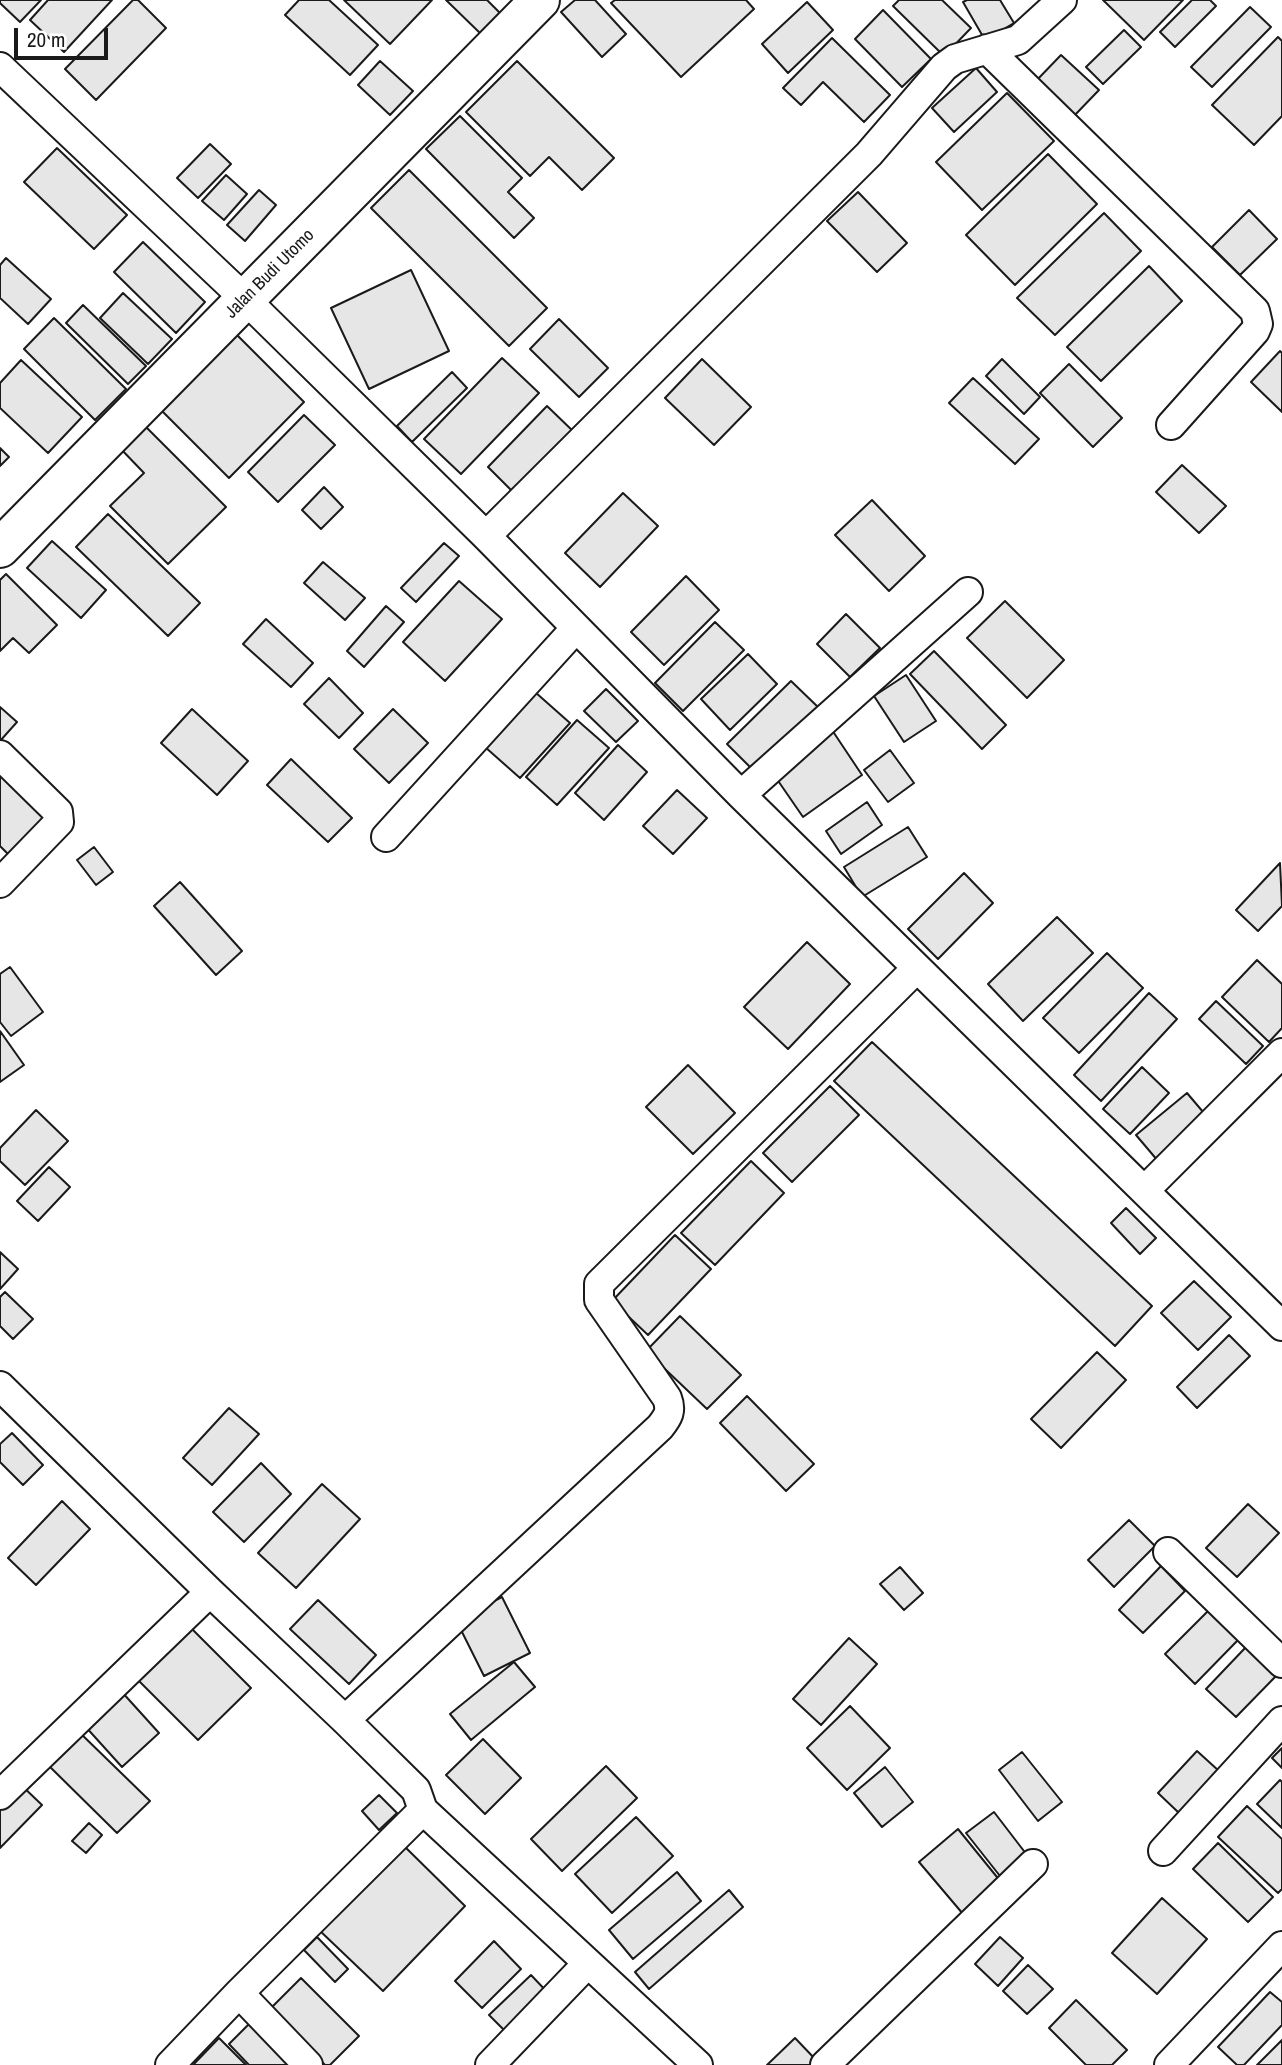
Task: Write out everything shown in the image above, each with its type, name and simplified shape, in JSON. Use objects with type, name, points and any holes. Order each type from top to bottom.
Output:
[{"type":"street","name":"Jalan Budi Utomo","points":[[0,548],[540,0]]},
{"type":"street","points":[[486,536],[869,154],[944,67],[955,59],[1018,40],[1062,0]]},
{"type":"street","points":[[987,49],[1255,311],[1258,324],[1255,331],[1171,425]]},
{"type":"street","points":[[0,67],[245,299],[486,536],[741,795],[1282,1326]]},
{"type":"street","points":[[741,795],[968,592]]},
{"type":"street","points":[[386,837],[576,628]]},
{"type":"street","points":[[0,755],[58,812],[59,822],[0,883]]},
{"type":"street","points":[[345,1720],[664,1421],[670,1406],[667,1398],[599,1300],[599,1284],[918,968]]},
{"type":"street","points":[[1144,1191],[1282,1053]]},
{"type":"street","points":[[0,1386],[416,1790],[423,1810],[698,2065]]},
{"type":"street","points":[[1168,1552],[1282,1663]]},
{"type":"street","points":[[0,1795],[210,1592]]},
{"type":"street","points":[[1163,1851],[1282,1721]]},
{"type":"street","points":[[170,2065],[423,1810]]},
{"type":"street","points":[[825,2065],[1033,1864]]},
{"type":"street","points":[[1169,2065],[1282,1946]]},
{"type":"street","points":[[490,2065],[588,1964]]},
{"type":"street","points":[[239,1993],[308,2065]]},
{"type":"building","points":[[0,0],[41,0],[20,22]]},
{"type":"building","points":[[48,0],[112,0],[64,52],[30,20]]},
{"type":"building","points":[[133,0],[138,0],[166,28],[96,100],[65,69]]},
{"type":"building","points":[[299,0],[329,0],[378,45],[350,75],[285,15]]},
{"type":"building","points":[[344,0],[432,0],[390,44]]},
{"type":"building","points":[[446,0],[487,0],[502,15],[482,35]]},
{"type":"building","points":[[575,0],[595,0],[626,34],[602,57],[561,12]]},
{"type":"building","points":[[615,0],[746,0],[754,9],[681,77],[611,3]]},
{"type":"building","points":[[899,0],[942,0],[971,28],[944,56],[893,6]]},
{"type":"building","points":[[1000,0],[1014,23],[985,40],[963,2]]},
{"type":"building","points":[[1103,0],[1183,0],[1144,40]]},
{"type":"building","points":[[1192,0],[1210,0],[1216,6],[1175,47],[1160,32]]},
{"type":"building","points":[[807,2],[833,30],[788,73],[762,44]]},
{"type":"building","points":[[1250,7],[1271,27],[1212,87],[1191,67]]},
{"type":"building","points":[[883,10],[931,59],[902,87],[855,39]]},
{"type":"building","points":[[1124,30],[1141,47],[1103,84],[1086,67]]},
{"type":"building","points":[[1278,37],[1282,41],[1282,116],[1254,145],[1212,105]]},
{"type":"building","points":[[832,38],[890,95],[864,122],[823,82],[801,105],[783,88]]},
{"type":"building","points":[[1061,55],[1099,90],[1073,117],[1035,82]]},
{"type":"building","points":[[380,61],[413,91],[390,115],[358,85]]},
{"type":"building","points":[[517,61],[614,158],[582,190],[549,157],[530,176],[466,112]]},
{"type":"building","points":[[976,68],[997,92],[954,132],[932,108]]},
{"type":"building","points":[[1007,93],[1054,141],[982,210],[936,162]]},
{"type":"building","points":[[460,116],[522,178],[508,192],[534,218],[514,238],[426,149]]},
{"type":"building","points":[[210,144],[231,164],[198,198],[177,178]]},
{"type":"building","points":[[57,148],[127,215],[94,249],[24,182]]},
{"type":"building","points":[[1048,154],[1097,204],[1015,285],[966,235]]},
{"type":"building","points":[[409,170],[547,308],[509,346],[371,208]]},
{"type":"building","points":[[226,175],[247,194],[224,220],[202,201]]},
{"type":"building","points":[[259,190],[276,205],[245,241],[227,225]]},
{"type":"building","points":[[858,192],[907,243],[877,272],[827,221]]},
{"type":"building","points":[[1249,210],[1277,239],[1240,275],[1212,247]]},
{"type":"building","points":[[1104,213],[1141,251],[1055,335],[1017,298]]},
{"type":"building","points":[[143,242],[205,302],[176,333],[114,272]]},
{"type":"building","points":[[6,258],[51,299],[28,324],[0,298],[0,265]]},
{"type":"building","points":[[1149,266],[1182,301],[1101,381],[1067,347]]},
{"type":"building","points":[[411,270],[449,351],[369,389],[331,308]]},
{"type":"building","points":[[123,293],[172,339],[148,364],[100,318]]},
{"type":"building","points":[[83,305],[146,366],[128,384],[66,323]]},
{"type":"building","points":[[54,318],[126,389],[95,420],[24,349]]},
{"type":"building","points":[[559,319],[608,368],[579,397],[530,349]]},
{"type":"building","points":[[235,333],[304,402],[229,478],[159,408]]},
{"type":"building","points":[[1280,351],[1282,353],[1282,412],[1251,382]]},
{"type":"building","points":[[502,358],[539,393],[461,474],[424,439]]},
{"type":"building","points":[[702,359],[751,407],[714,445],[665,398]]},
{"type":"building","points":[[1002,359],[1040,397],[1024,414],[986,376]]},
{"type":"building","points":[[21,360],[82,417],[48,453],[0,408],[0,383]]},
{"type":"building","points":[[1069,364],[1122,418],[1093,447],[1040,393]]},
{"type":"building","points":[[452,372],[467,388],[412,442],[397,426]]},
{"type":"building","points":[[973,378],[1039,439],[1015,464],[949,403]]},
{"type":"building","points":[[547,406],[576,434],[516,495],[488,467]]},
{"type":"building","points":[[304,415],[335,445],[278,502],[248,472]]},
{"type":"building","points":[[143,424],[226,507],[168,564],[110,506],[144,473],[119,447]]},
{"type":"building","points":[[0,448],[9,457],[0,466]]},
{"type":"building","points":[[1182,465],[1226,506],[1199,533],[1156,492]]},
{"type":"building","points":[[324,487],[343,507],[321,529],[302,510]]},
{"type":"building","points":[[623,493],[658,526],[600,587],[565,553]]},
{"type":"building","points":[[872,500],[925,556],[889,591],[835,535]]},
{"type":"building","points":[[108,514],[200,603],[168,636],[76,547]]},
{"type":"building","points":[[52,541],[106,590],[81,618],[27,568]]},
{"type":"building","points":[[444,543],[459,556],[416,602],[401,588]]},
{"type":"building","points":[[323,562],[365,598],[345,620],[304,583]]},
{"type":"building","points":[[6,574],[57,625],[29,653],[13,638],[0,651],[0,580]]},
{"type":"building","points":[[686,576],[719,610],[664,665],[631,632]]},
{"type":"building","points":[[459,581],[502,619],[445,681],[403,642]]},
{"type":"building","points":[[1005,601],[1064,660],[1027,698],[967,638]]},
{"type":"building","points":[[386,606],[404,622],[364,667],[347,651]]},
{"type":"building","points":[[846,614],[880,648],[850,677],[817,644]]},
{"type":"building","points":[[266,619],[313,663],[291,687],[243,644]]},
{"type":"building","points":[[715,622],[744,650],[683,711],[655,683]]},
{"type":"building","points":[[934,651],[1006,725],[982,749],[910,674]]},
{"type":"building","points":[[748,654],[777,684],[730,730],[701,699]]},
{"type":"building","points":[[906,675],[936,721],[904,742],[874,696]]},
{"type":"building","points":[[329,678],[363,713],[339,738],[304,704]]},
{"type":"building","points":[[791,681],[820,709],[755,772],[727,744]]},
{"type":"building","points":[[606,689],[638,721],[616,742],[584,711]]},
{"type":"building","points":[[535,692],[570,723],[520,778],[485,747]]},
{"type":"building","points":[[0,707],[17,722],[0,741]]},
{"type":"building","points":[[192,709],[248,761],[217,795],[161,743]]},
{"type":"building","points":[[393,709],[428,743],[389,783],[354,749]]},
{"type":"building","points":[[577,720],[609,748],[557,805],[526,777]]},
{"type":"building","points":[[832,730],[862,775],[803,817],[772,772]]},
{"type":"building","points":[[618,745],[647,772],[604,820],[575,793]]},
{"type":"building","points":[[890,750],[914,783],[888,802],[864,770]]},
{"type":"building","points":[[291,759],[352,818],[328,842],[267,785]]},
{"type":"building","points":[[0,771],[47,819],[9,855],[0,846]]},
{"type":"building","points":[[677,790],[707,818],[673,854],[643,826]]},
{"type":"building","points":[[867,802],[882,825],[841,854],[826,831]]},
{"type":"building","points":[[908,827],[927,857],[862,897],[844,867]]},
{"type":"building","points":[[94,847],[113,872],[96,885],[77,860]]},
{"type":"building","points":[[1280,863],[1282,906],[1258,931],[1236,910]]},
{"type":"building","points":[[964,873],[993,903],[938,959],[908,929]]},
{"type":"building","points":[[180,882],[242,951],[216,975],[154,906]]},
{"type":"building","points":[[1057,917],[1093,953],[1023,1021],[988,984]]},
{"type":"building","points":[[807,942],[850,984],[788,1049],[744,1007]]},
{"type":"building","points":[[1107,953],[1143,988],[1079,1053],[1043,1018]]},
{"type":"building","points":[[1257,960],[1282,984],[1282,1028],[1269,1042],[1222,997]]},
{"type":"building","points":[[10,967],[43,1012],[11,1036],[0,1022],[0,974]]},
{"type":"building","points":[[1149,993],[1177,1019],[1101,1101],[1074,1075]]},
{"type":"building","points":[[1216,1001],[1263,1046],[1246,1064],[1199,1019]]},
{"type":"building","points":[[0,1031],[24,1065],[0,1082]]},
{"type":"building","points":[[872,1042],[1152,1306],[1115,1346],[834,1081]]},
{"type":"building","points":[[688,1065],[735,1113],[693,1154],[646,1107]]},
{"type":"building","points":[[1142,1067],[1169,1093],[1130,1134],[1103,1109]]},
{"type":"building","points":[[830,1086],[859,1115],[792,1182],[763,1153]]},
{"type":"building","points":[[1187,1093],[1209,1119],[1158,1161],[1136,1135]]},
{"type":"building","points":[[36,1110],[68,1141],[25,1185],[0,1161],[0,1148]]},
{"type":"building","points":[[751,1161],[784,1193],[715,1265],[681,1233]]},
{"type":"building","points":[[49,1167],[70,1187],[38,1221],[17,1201]]},
{"type":"building","points":[[1126,1208],[1156,1238],[1140,1254],[1111,1223]]},
{"type":"building","points":[[675,1235],[711,1269],[648,1335],[612,1301]]},
{"type":"building","points":[[0,1252],[18,1269],[0,1289]]},
{"type":"building","points":[[1194,1281],[1231,1317],[1198,1350],[1161,1313]]},
{"type":"building","points":[[5,1292],[33,1319],[13,1339],[0,1326],[0,1297]]},
{"type":"building","points":[[680,1316],[741,1375],[707,1409],[646,1351]]},
{"type":"building","points":[[1229,1335],[1250,1356],[1197,1408],[1177,1387]]},
{"type":"building","points":[[1097,1352],[1126,1380],[1061,1448],[1031,1419]]},
{"type":"building","points":[[747,1396],[814,1464],[786,1491],[720,1423]]},
{"type":"building","points":[[229,1408],[259,1434],[212,1485],[183,1458]]},
{"type":"building","points":[[12,1433],[43,1465],[23,1485],[0,1462],[0,1444]]},
{"type":"building","points":[[261,1463],[291,1494],[244,1542],[213,1512]]},
{"type":"building","points":[[322,1484],[360,1519],[296,1588],[258,1553]]},
{"type":"building","points":[[62,1501],[90,1529],[36,1585],[8,1558]]},
{"type":"building","points":[[1248,1504],[1279,1533],[1237,1577],[1206,1548]]},
{"type":"building","points":[[1129,1520],[1155,1546],[1114,1587],[1088,1560]]},
{"type":"building","points":[[1161,1566],[1185,1591],[1143,1633],[1119,1610]]},
{"type":"building","points":[[900,1567],[923,1593],[904,1610],[880,1584]]},
{"type":"building","points":[[502,1597],[530,1653],[484,1676],[456,1620]]},
{"type":"building","points":[[318,1600],[376,1655],[349,1684],[290,1629]]},
{"type":"building","points":[[1208,1611],[1238,1640],[1195,1684],[1165,1654]]},
{"type":"building","points":[[188,1625],[251,1688],[198,1740],[136,1678]]},
{"type":"building","points":[[849,1638],[877,1664],[821,1725],[793,1699]]},
{"type":"building","points":[[1246,1647],[1276,1676],[1236,1717],[1206,1689]]},
{"type":"building","points":[[514,1662],[535,1687],[471,1740],[450,1714]]},
{"type":"building","points":[[121,1691],[159,1733],[122,1767],[84,1725]]},
{"type":"building","points":[[850,1706],[890,1748],[847,1790],[807,1748]]},
{"type":"building","points":[[77,1730],[150,1801],[117,1833],[45,1762]]},
{"type":"building","points":[[483,1739],[521,1778],[485,1814],[446,1775]]},
{"type":"building","points":[[1282,1748],[1282,1768],[1272,1758]]},
{"type":"building","points":[[1197,1751],[1219,1771],[1179,1813],[1158,1793]]},
{"type":"building","points":[[1022,1752],[1062,1802],[1038,1821],[999,1770]]},
{"type":"building","points":[[606,1766],[637,1798],[562,1871],[531,1839]]},
{"type":"building","points":[[885,1767],[913,1802],[882,1827],[854,1793]]},
{"type":"building","points":[[1280,1780],[1282,1782],[1282,1828],[1257,1804]]},
{"type":"building","points":[[18,1782],[42,1805],[0,1848],[0,1800]]},
{"type":"building","points":[[379,1795],[397,1813],[379,1830],[362,1811]]},
{"type":"building","points":[[1247,1806],[1282,1839],[1282,1889],[1278,1893],[1218,1837]]},
{"type":"building","points":[[994,1812],[1027,1855],[1000,1876],[966,1833]]},
{"type":"building","points":[[636,1817],[673,1856],[612,1913],[575,1874]]},
{"type":"building","points":[[89,1823],[102,1835],[86,1853],[72,1841]]},
{"type":"building","points":[[958,1829],[1001,1882],[963,1914],[919,1862]]},
{"type":"building","points":[[401,1843],[465,1906],[383,1991],[318,1929]]},
{"type":"building","points":[[1218,1843],[1273,1897],[1248,1922],[1193,1869]]},
{"type":"building","points":[[677,1872],[701,1901],[633,1959],[609,1930]]},
{"type":"building","points":[[729,1890],[743,1907],[649,1989],[635,1972]]},
{"type":"building","points":[[1162,1898],[1207,1939],[1157,1994],[1112,1953]]},
{"type":"building","points":[[317,1937],[348,1969],[335,1982],[304,1950]]},
{"type":"building","points":[[1000,1937],[1023,1958],[998,1986],[975,1964]]},
{"type":"building","points":[[494,1941],[521,1969],[482,2008],[455,1981]]},
{"type":"building","points":[[1028,1965],[1053,1989],[1027,2014],[1003,1991]]},
{"type":"building","points":[[531,1975],[549,1994],[508,2034],[489,2015]]},
{"type":"building","points":[[301,1978],[359,2036],[330,2065],[325,2065],[270,2009]]},
{"type":"building","points":[[1270,1992],[1282,2002],[1282,2025],[1244,2065],[1237,2065],[1218,2047]]},
{"type":"building","points":[[1076,2000],[1127,2050],[1112,2065],[1086,2065],[1049,2028]]},
{"type":"building","points":[[257,2016],[293,2065],[249,2065],[229,2044]]},
{"type":"building","points":[[219,2038],[246,2065],[193,2065]]},
{"type":"building","points":[[795,2038],[817,2061],[813,2065],[767,2065]]},
{"type":"building","points":[[1282,2040],[1282,2065],[1257,2065]]}]
